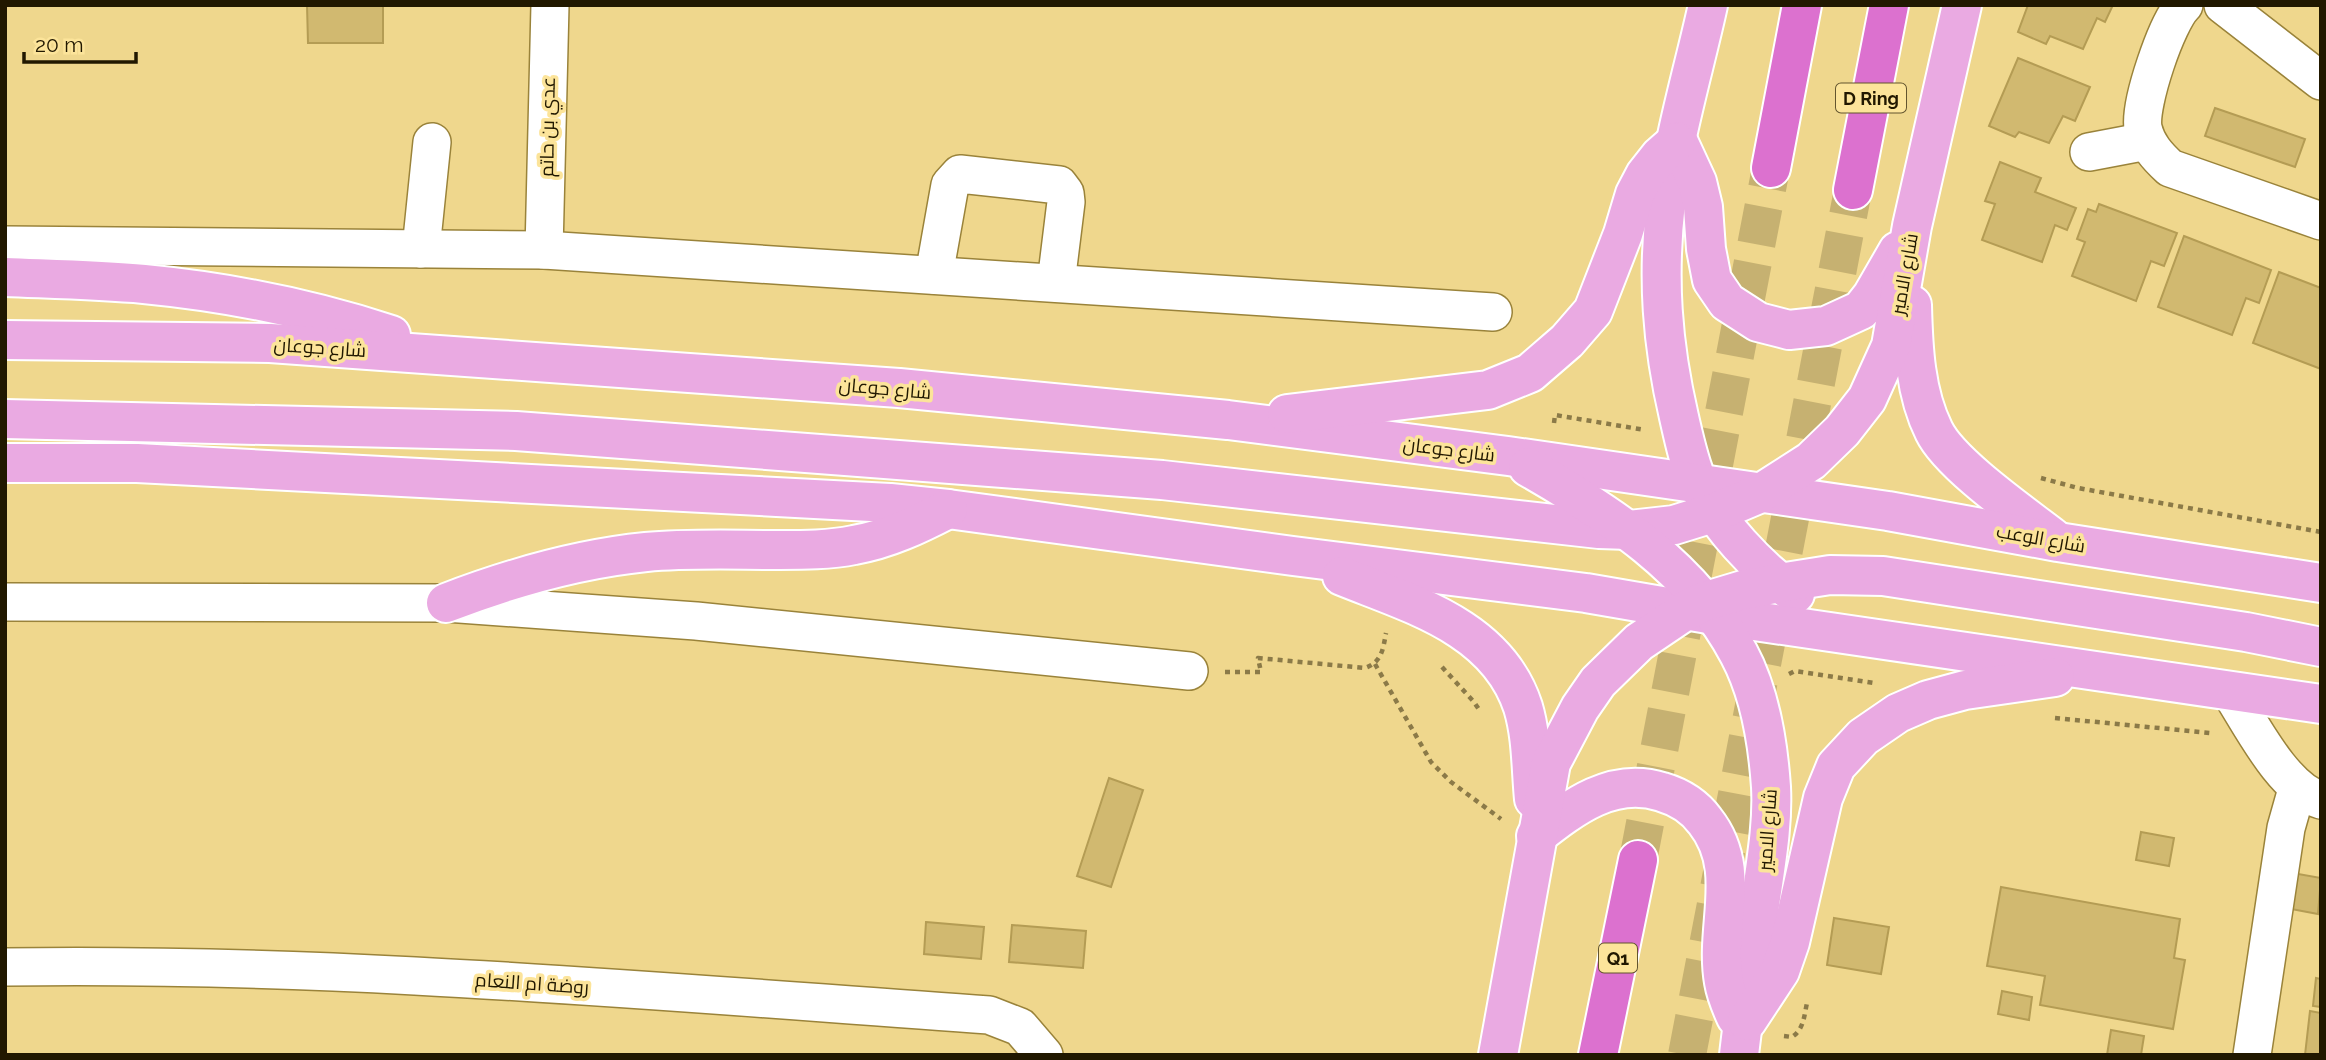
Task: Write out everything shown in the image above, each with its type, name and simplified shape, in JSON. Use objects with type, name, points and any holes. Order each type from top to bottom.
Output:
[{"type":"highway","points":[[1771,168],[1802,5]]},
{"type":"highway","name":"D Ring","points":[[1853,190],[1889,5]]},
{"type":"highway","name":"Q1","points":[[1598,1055],[1638,860]]},
{"type":"main road","points":[[1708,5],[1666,199],[1661,258],[1662,318],[1670,377],[1683,436],[1707,498],[1745,550],[1779,583],[1815,608],[1896,642]]},
{"type":"main road","name":"شارع الامير","points":[[1761,493],[1811,461],[1842,430],[1867,399],[1891,346],[1912,226],[1962,5]]},
{"type":"main road","points":[[1678,141],[1697,182],[1703,207],[1706,249],[1712,280],[1727,302],[1758,322],[1789,330],[1826,326],[1861,310],[1872,296],[1912,226]]},
{"type":"main road","points":[[1228,420],[1488,390],[1530,373],[1567,341],[1593,311],[1623,234],[1635,194],[1660,156],[1678,141]]},
{"type":"main road","points":[[1912,226],[1913,344],[1918,385],[1934,432],[1949,452],[1985,484],[2058,541]]},
{"type":"main road","points":[[5,277],[145,284],[230,296],[344,322],[456,357]]},
{"type":"main road","name":"شارع جوعان","points":[[5,340],[270,343],[899,388],[1228,420],[1508,456],[1707,498],[1761,493]]},
{"type":"main road","points":[[5,419],[516,431],[1162,480],[1599,529],[1629,530],[1674,525],[1707,498]]},
{"type":"main road","name":"شارع الامير","points":[[1508,456],[1587,501],[1629,530],[1669,564],[1701,609],[1739,654],[1754,692],[1771,788],[1768,850],[1740,1042]]},
{"type":"main road","points":[[5,463],[137,463],[876,502],[947,509],[1701,609],[1896,642],[2321,704]]},
{"type":"main road","name":"شارع الوعب","points":[[1761,493],[1908,514],[2321,583]]},
{"type":"main road","points":[[446,603],[496,583],[549,568],[603,558],[648,552],[809,550],[853,545],[918,525],[947,509]]},
{"type":"main road","points":[[1293,556],[1416,604],[1454,624],[1488,650],[1510,679],[1522,706],[1529,732],[1536,835]]},
{"type":"main road","points":[[1498,1055],[1551,763],[1580,708],[1598,682],[1639,642],[1701,609],[1742,590],[1779,583],[1830,575],[1897,577],[2246,632],[2321,647]]},
{"type":"main road","points":[[1740,1042],[1780,971],[1790,943],[1823,798],[1836,766],[1863,737],[1898,713],[1928,700],[1965,690],[2098,671]]},
{"type":"main road","points":[[1536,835],[1594,796],[1621,788],[1649,788],[1675,796],[1698,812],[1715,834],[1725,860],[1722,953],[1724,982],[1740,1042]]},
{"type":"street","name":"عدي بن حاتم","points":[[544,250],[550,5]]},
{"type":"street","points":[[2184,5],[2172,20],[2146,95],[2142,111],[2147,141],[2169,168],[2321,221]]},
{"type":"street","points":[[2223,5],[2321,81]]},
{"type":"street","points":[[2089,152],[2147,141]]},
{"type":"street","points":[[421,249],[432,142]]},
{"type":"street","points":[[934,275],[950,185],[960,174],[1059,185],[1065,193],[1066,202],[1056,283]]},
{"type":"street","points":[[5,245],[544,250],[1493,312]]},
{"type":"street","points":[[5,602],[446,603],[696,621],[1189,671]]},
{"type":"street","points":[[2230,690],[2283,774],[2309,794],[2286,828],[2252,1055]]},
{"type":"street","name":"روضة ام النعام","points":[[5,967],[313,971],[536,983],[989,1015],[1020,1027],[1044,1055]]},
{"type":"path","points":[[2040,478],[2078,488],[2321,531]]},
{"type":"path","points":[[1189,671],[1261,672],[1258,658],[1365,668],[1375,664],[1382,653],[1386,629],[1398,636]]},
{"type":"path","points":[[1754,692],[1795,671],[1884,684],[1896,642]]},
{"type":"path","points":[[1432,658],[1452,676],[1481,713]]},
{"type":"path","points":[[1375,664],[1431,762],[1451,782],[1494,816],[1536,835]]},
{"type":"path","points":[[2047,717],[2260,738]]},
{"type":"path","points":[[1494,816],[1496,802]]},
{"type":"path","points":[[1740,1042],[1792,1037],[1802,1026],[1807,1000]]},
{"type":"building","points":[[307,5],[383,5],[383,43],[308,43]]},
{"type":"building","points":[[2028,5],[2113,5],[2105,22],[2097,18],[2083,49],[2050,36],[2046,44],[2018,32]]},
{"type":"building","points":[[2018,58],[2090,87],[2075,121],[2063,116],[2049,143],[2019,132],[2015,137],[1989,126]]},
{"type":"building","points":[[2215,108],[2305,139],[2295,167],[2205,136]]},
{"type":"building","points":[[2000,162],[2041,178],[2035,192],[2076,208],[2067,230],[2055,225],[2042,262],[1982,240],[1995,204],[1985,201]]},
{"type":"building","points":[[2099,204],[2177,233],[2164,266],[2151,261],[2136,301],[2072,276],[2085,242],[2077,239],[2088,209],[2096,212]]},
{"type":"building","points":[[2184,236],[2271,270],[2259,303],[2246,298],[2232,335],[2158,307]]},
{"type":"building","points":[[2279,272],[2321,288],[2321,369],[2253,343]]},
{"type":"building","points":[[1109,778],[1143,790],[1111,887],[1077,876]]},
{"type":"building","points":[[2141,832],[2174,838],[2169,866],[2136,860]]},
{"type":"building","points":[[2287,872],[2321,878],[2318,914],[2281,907]]},
{"type":"building","points":[[2001,887],[2180,919],[2174,958],[2185,960],[2173,1029],[2040,1005],[2045,976],[1987,966]]},
{"type":"building","points":[[1834,918],[1889,927],[1881,974],[1827,965]]},
{"type":"building","points":[[926,922],[984,927],[981,959],[924,954]]},
{"type":"building","points":[[1012,925],[1086,931],[1083,968],[1009,962]]},
{"type":"building","points":[[2316,978],[2321,979],[2321,1007],[2313,1006]]},
{"type":"building","points":[[2002,991],[2032,997],[2029,1020],[1998,1014]]},
{"type":"building","points":[[2310,1011],[2321,1013],[2321,1055],[2305,1055]]},
{"type":"building","points":[[2111,1030],[2144,1036],[2141,1055],[2107,1055]]},
{"type":"tunnel","points":[[1638,860],[1771,168]]},
{"type":"tunnel","points":[[1687,1055],[1853,190]]}]
